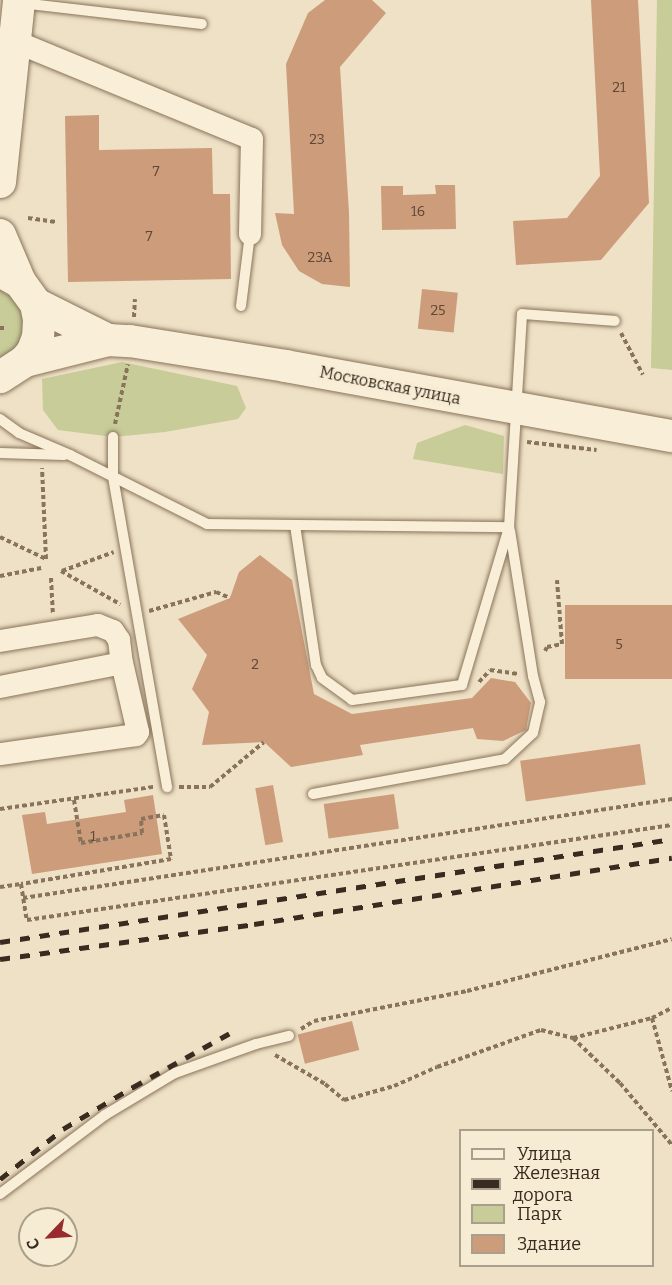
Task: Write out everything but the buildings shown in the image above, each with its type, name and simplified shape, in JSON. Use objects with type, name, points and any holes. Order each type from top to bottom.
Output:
[{"type":"main road","points":[[0,182],[4,103],[19,1]]},
{"type":"main road","points":[[0,235],[19,286]]},
{"type":"main road","name":"Московская улица","points":[[19,286],[108,340],[275,364],[672,436]]},
{"type":"main road","name":"Московская улица","points":[[7,374],[38,337],[39,320],[19,286]]},
{"type":"main road","name":"Московская улица","points":[[7,374],[108,340]]},
{"type":"street","points":[[14,41],[252,139],[249,234]]},
{"type":"street","points":[[0,641],[98,625],[113,631],[119,640],[138,732],[136,735],[0,754]]},
{"type":"street","points":[[0,687],[122,663]]},
{"type":"lane","points":[[19,1],[202,24]]},
{"type":"lane","points":[[241,306],[249,234]]},
{"type":"lane","points":[[313,794],[505,759],[533,733],[540,702],[533,676],[509,527],[522,314],[615,321]]},
{"type":"lane","points":[[0,419],[19,433],[70,455],[207,524],[509,527]]},
{"type":"lane","points":[[113,437],[113,477],[127,547],[166,788]]},
{"type":"lane","points":[[0,453],[70,455]]},
{"type":"lane","points":[[295,525],[316,665],[322,678],[352,700],[462,685],[509,527]]},
{"type":"lane","points":[[0,1194],[105,1115],[175,1073],[256,1044],[290,1036]]},
{"type":"path","points":[[28,218],[58,222]]},
{"type":"path","points":[[134,318],[135,299]]},
{"type":"path","points":[[615,321],[643,375]]},
{"type":"path","points":[[0,328],[7,328]]},
{"type":"path","points":[[113,437],[128,363]]},
{"type":"path","points":[[514,440],[604,451]]},
{"type":"path","points":[[0,537],[46,559],[42,455]]},
{"type":"path","points":[[127,547],[61,571],[138,614],[216,592],[230,598]]},
{"type":"path","points":[[0,576],[41,568]]},
{"type":"path","points":[[533,676],[547,647],[562,644],[557,580]]},
{"type":"path","points":[[0,809],[147,788],[210,787],[264,742]]},
{"type":"path","points":[[23,898],[672,798]]},
{"type":"path","points":[[0,887],[171,860],[164,815],[141,819],[142,833],[81,843],[74,800]]},
{"type":"path","points":[[21,884],[27,920],[672,825]]},
{"type":"path","points":[[290,1036],[314,1021],[467,991],[672,939]]},
{"type":"path","points":[[256,1044],[325,1084],[344,1100],[394,1086],[437,1066],[541,1030],[573,1038],[652,1018],[672,1008]]},
{"type":"path","points":[[652,1018],[672,1091]]},
{"type":"path","points":[[573,1038],[620,1083],[672,1145]]},
{"type":"green space","points":[[657,0],[672,0],[672,370],[651,368]]},
{"type":"green space","points":[[0,278],[10,283],[32,331],[0,370]]},
{"type":"green space","points":[[122,362],[237,386],[246,408],[238,419],[165,432],[113,437],[58,430],[43,410],[42,379]]},
{"type":"green space","points":[[465,425],[504,436],[503,474],[413,459],[417,443]]},
{"type":"railway","points":[[0,942],[672,839]]},
{"type":"railway","points":[[0,959],[254,924],[672,858]]},
{"type":"railway","points":[[0,1179],[63,1129],[232,1032]]}]
